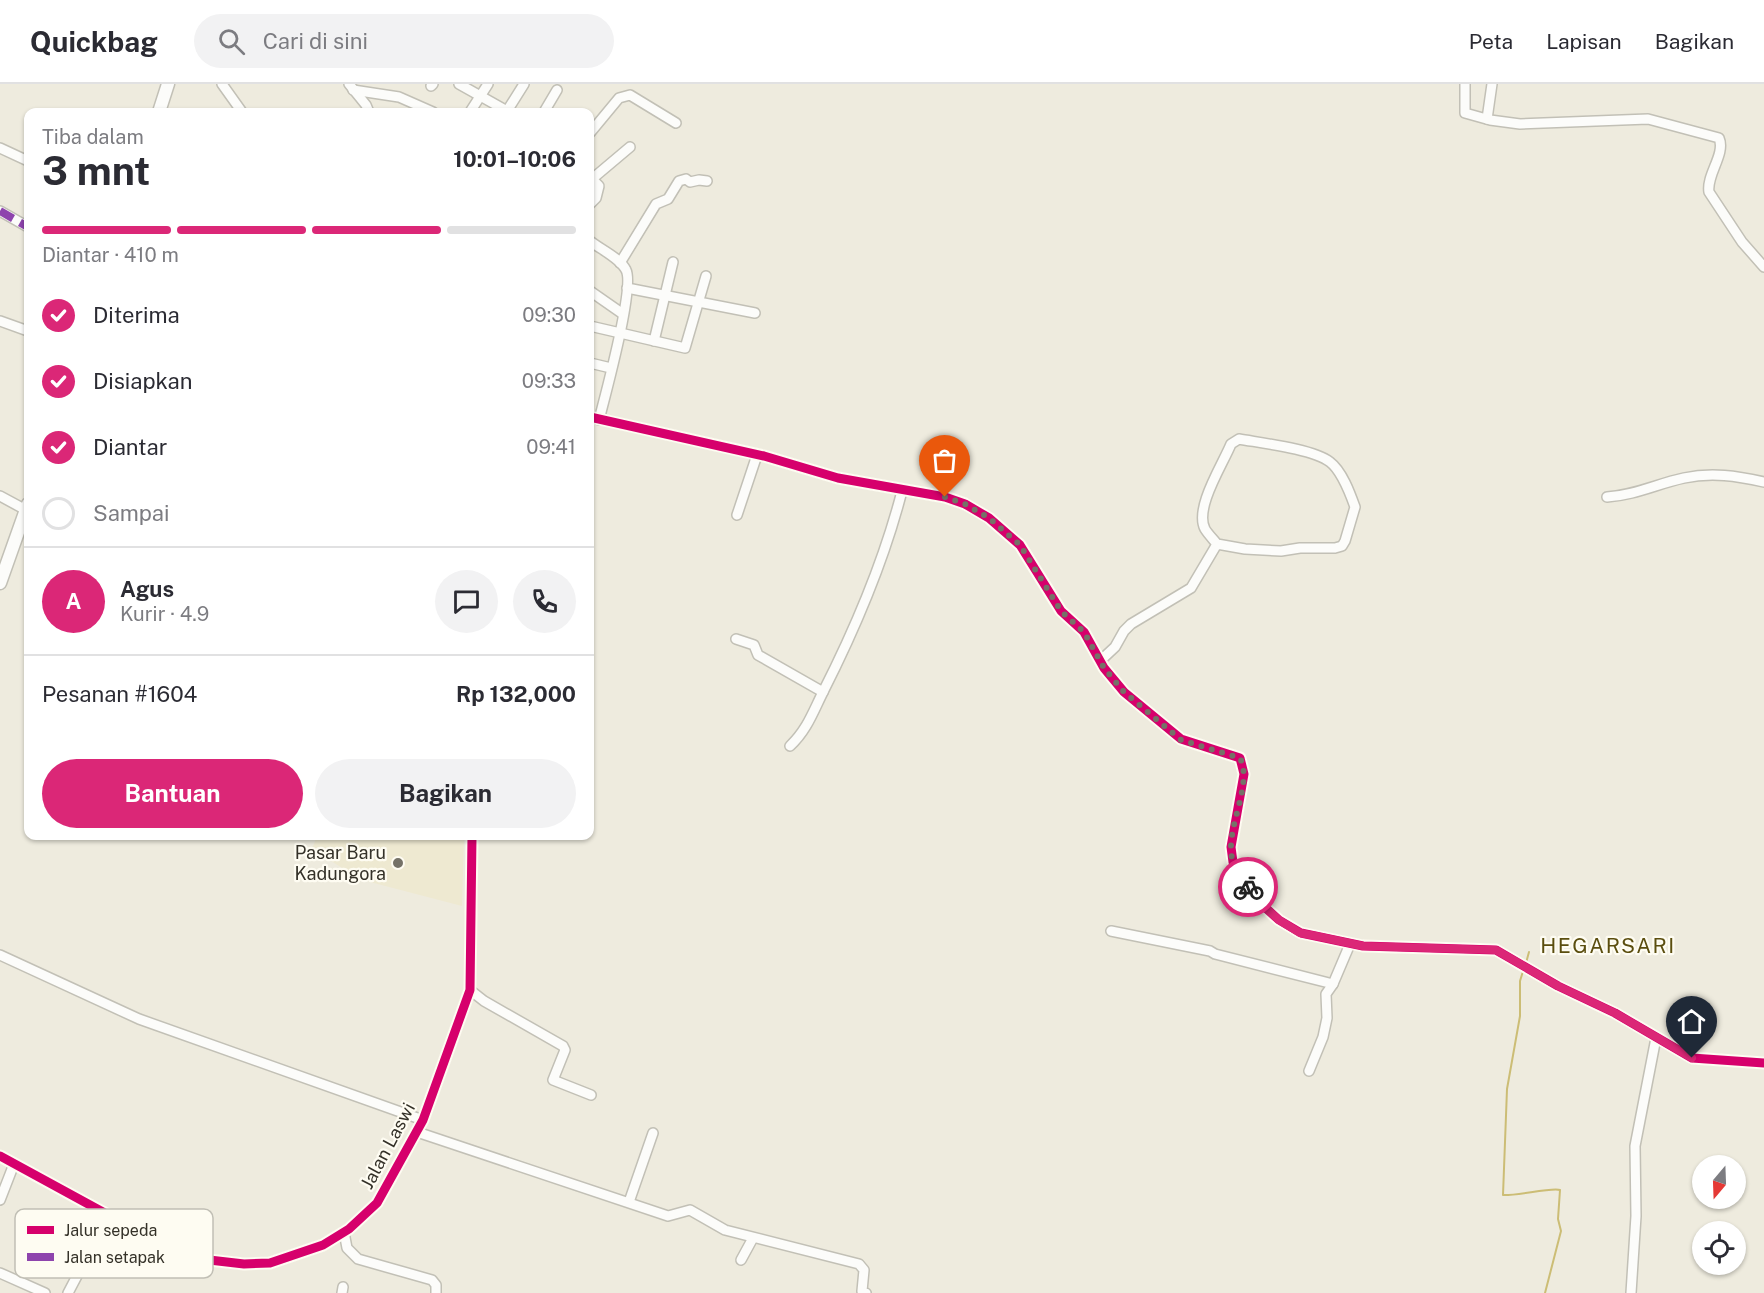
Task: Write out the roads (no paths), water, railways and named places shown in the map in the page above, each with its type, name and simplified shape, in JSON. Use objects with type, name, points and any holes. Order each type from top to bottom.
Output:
[{"type":"main road","points":[[160,108],[168,84]]},
{"type":"main road","points":[[0,583],[24,520]]},
{"type":"street","points":[[222,84],[239,108]]},
{"type":"street","points":[[459,84],[501,108]]},
{"type":"street","points":[[472,108],[488,84]]},
{"type":"street","points":[[510,108],[524,84]]},
{"type":"street","points":[[1465,84],[1465,113],[1487,119],[1520,124],[1648,119],[1719,138],[1721,146],[1708,184],[1709,192],[1742,242],[1764,267]]},
{"type":"street","points":[[1487,119],[1492,84]]},
{"type":"street","points":[[351,87],[367,108]]},
{"type":"street","points":[[351,87],[399,96],[424,108]]},
{"type":"street","points":[[546,108],[557,90]]},
{"type":"street","points":[[594,128],[619,98],[625,95],[630,95],[676,123]]},
{"type":"street","points":[[0,147],[24,159]]},
{"type":"street","points":[[594,176],[630,147]]},
{"type":"street","points":[[620,263],[656,204],[668,199],[679,181],[686,179],[690,182],[699,180],[707,182]]},
{"type":"street","points":[[594,181],[598,186],[598,193],[594,198]]},
{"type":"street","points":[[1,215],[24,225]]},
{"type":"street","points":[[594,244],[620,263],[627,272],[627,288],[619,333],[611,368],[594,419],[757,455],[838,478],[945,497],[965,504],[989,518],[1020,545],[1061,611],[1084,632],[1101,662],[1124,692],[1181,740],[1240,758],[1244,774],[1231,847],[1233,862],[1257,900],[1279,920],[1300,933],[1350,944],[1496,950],[1558,986],[1615,1013],[1692,1058],[1706,1061],[1764,1063]]},
{"type":"street","points":[[654,341],[673,262]]},
{"type":"street","points":[[594,327],[685,348],[701,302],[706,276]]},
{"type":"street","points":[[627,288],[755,313]]},
{"type":"street","points":[[594,294],[623,314]]},
{"type":"street","points":[[0,321],[24,330]]},
{"type":"street","points":[[594,364],[611,368]]},
{"type":"street","points":[[1239,439],[1287,447],[1328,461],[1336,469],[1355,507],[1345,541],[1342,546],[1335,548],[1281,551],[1245,549],[1217,544],[1204,528],[1206,499],[1232,444],[1239,439]]},
{"type":"street","points":[[737,515],[757,455]]},
{"type":"street","points":[[1606,497],[1630,495],[1685,477],[1715,474],[1764,482]]},
{"type":"street","points":[[790,746],[807,726],[868,596],[890,536],[902,491]]},
{"type":"street","points":[[0,496],[24,510]]},
{"type":"street","points":[[1101,662],[1131,624],[1191,588],[1217,544]]},
{"type":"street","points":[[736,639],[754,645],[758,655],[823,692]]},
{"type":"street","name":"Jalan Laswi","points":[[213,1260],[244,1264],[270,1263],[289,1258],[323,1245],[344,1232],[377,1203],[423,1120],[470,990],[472,840]]},
{"type":"street","points":[[1111,931],[1206,950],[1333,984]]},
{"type":"street","points":[[1309,1071],[1323,1037],[1327,1018],[1324,1001],[1350,944]]},
{"type":"street","points":[[0,955],[139,1019],[423,1120]]},
{"type":"street","points":[[470,990],[484,1001],[563,1046],[565,1050],[553,1080],[591,1095]]},
{"type":"street","points":[[1631,1293],[1636,1216],[1635,1146],[1656,1038]]},
{"type":"street","points":[[417,1132],[668,1216],[690,1210],[717,1227],[859,1264],[864,1270],[862,1291],[866,1293]]},
{"type":"street","points":[[629,1202],[653,1133]]},
{"type":"street","name":"Jalan Laswi","points":[[0,1156],[98,1209]]},
{"type":"street","points":[[0,1200],[14,1164]]},
{"type":"street","points":[[344,1232],[347,1248],[358,1259],[425,1277],[436,1285],[436,1293]]},
{"type":"street","points":[[741,1260],[753,1238]]},
{"type":"street","points":[[0,1273],[45,1293]]},
{"type":"street","points":[[68,1293],[76,1278]]},
{"type":"waterway","points":[[1526,963],[1529,952]]},
{"type":"waterway","points":[[1524,968],[1520,981],[1520,1016],[1507,1089],[1503,1195],[1560,1190],[1558,1219],[1561,1231],[1545,1293]]},
{"type":"place","name":"Pasar Baru Kadungora","points":[[398,863]]},
{"type":"district","name":"HEGARSARI","points":[[1608,946]]}]
